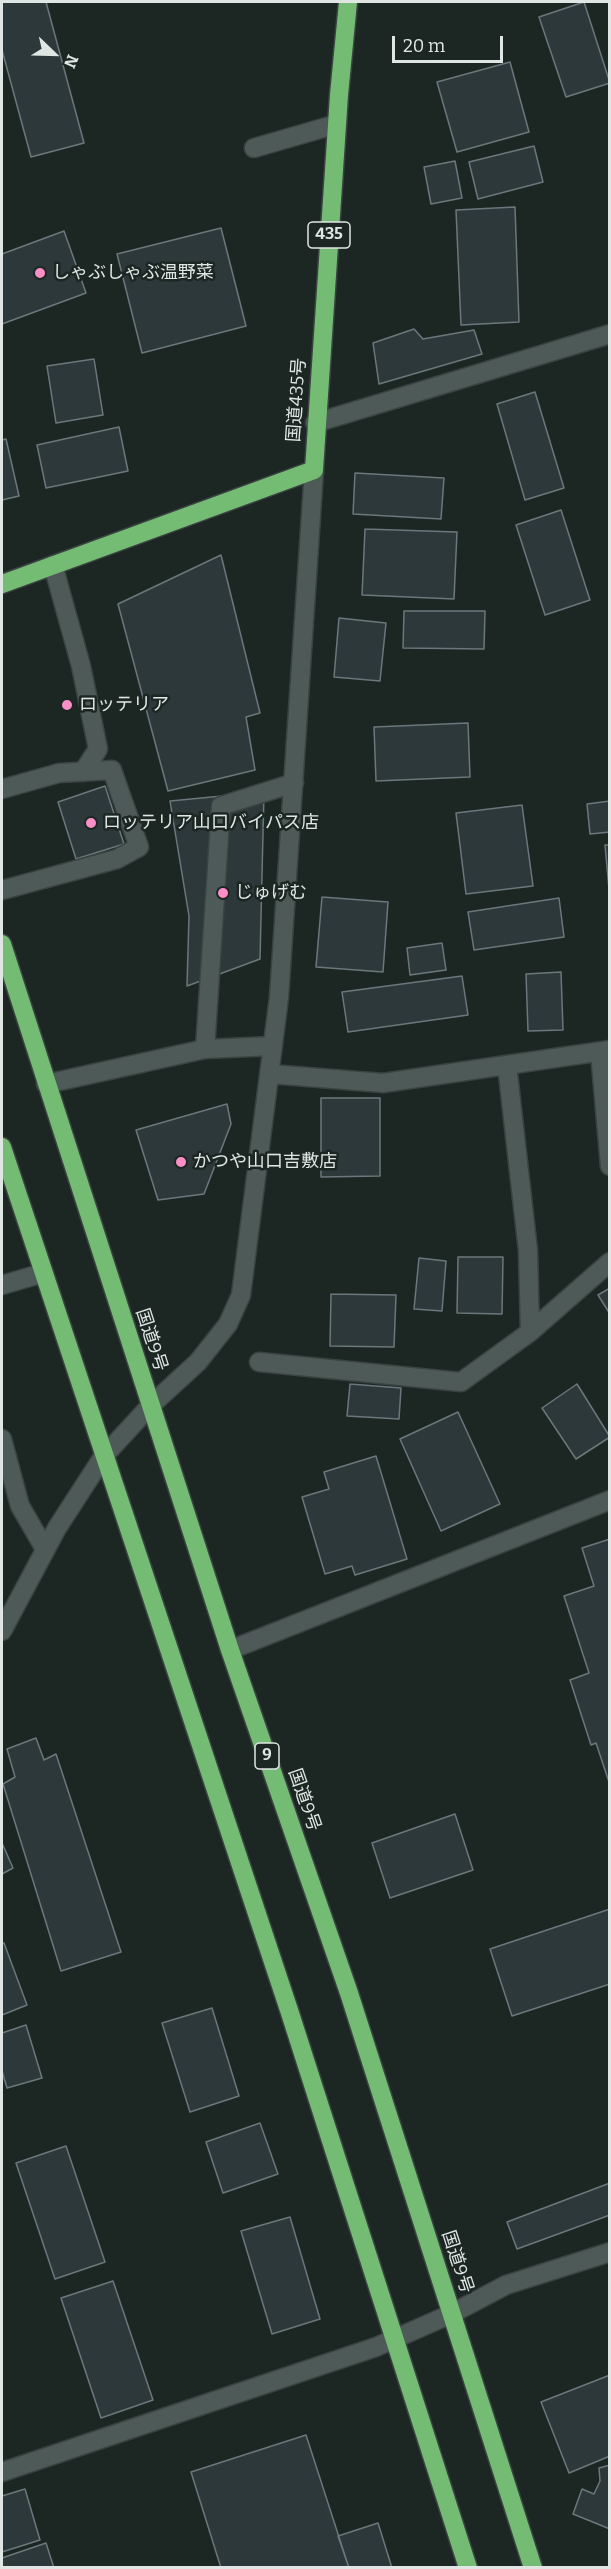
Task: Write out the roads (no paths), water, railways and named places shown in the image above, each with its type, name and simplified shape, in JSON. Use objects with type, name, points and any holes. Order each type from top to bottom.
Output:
[{"type":"highway","name":"国道435号","points":[[314,470],[315,423],[348,2]]},
{"type":"highway","points":[[2,584],[314,470]]},
{"type":"highway","name":"国道9号","points":[[2,944],[150,1406],[349,1993],[533,2568]]},
{"type":"highway","points":[[2,1147],[103,1457],[289,2010],[468,2568]]},
{"type":"street","points":[[255,148],[337,124]]},
{"type":"street","points":[[315,423],[609,334]]},
{"type":"street","points":[[2,1631],[45,1549],[103,1457],[150,1406],[198,1362],[228,1324],[241,1295],[279,997],[314,470]]},
{"type":"street","points":[[53,565],[81,666],[98,749],[83,772]]},
{"type":"street","points":[[2,789],[59,773],[112,770],[139,847],[117,859],[2,890]]},
{"type":"street","points":[[205,1050],[221,806],[294,783]]},
{"type":"street","points":[[46,1084],[205,1050],[273,1046]]},
{"type":"street","points":[[270,1074],[383,1083],[605,1051],[609,1166]]},
{"type":"street","points":[[507,1065],[528,1251],[530,1332]]},
{"type":"street","points":[[259,1362],[461,1382],[530,1332],[609,1262]]},
{"type":"street","points":[[2,1285],[43,1273]]},
{"type":"street","points":[[2,1439],[20,1506],[45,1549]]},
{"type":"street","points":[[231,1650],[609,1500]]},
{"type":"street","points":[[2,2472],[394,2339],[451,2314],[506,2285],[609,2252]]},
{"type":"place","name":"しゃぶしゃぶ温野菜","points":[[40,273]]},
{"type":"place","name":"ロッテリア","points":[[67,705]]},
{"type":"place","name":"ロッテリア山口バイパス店","points":[[91,823]]},
{"type":"place","name":"じゅげむ","points":[[223,893]]},
{"type":"place","name":"かつや山口吉敷店","points":[[181,1162]]}]
